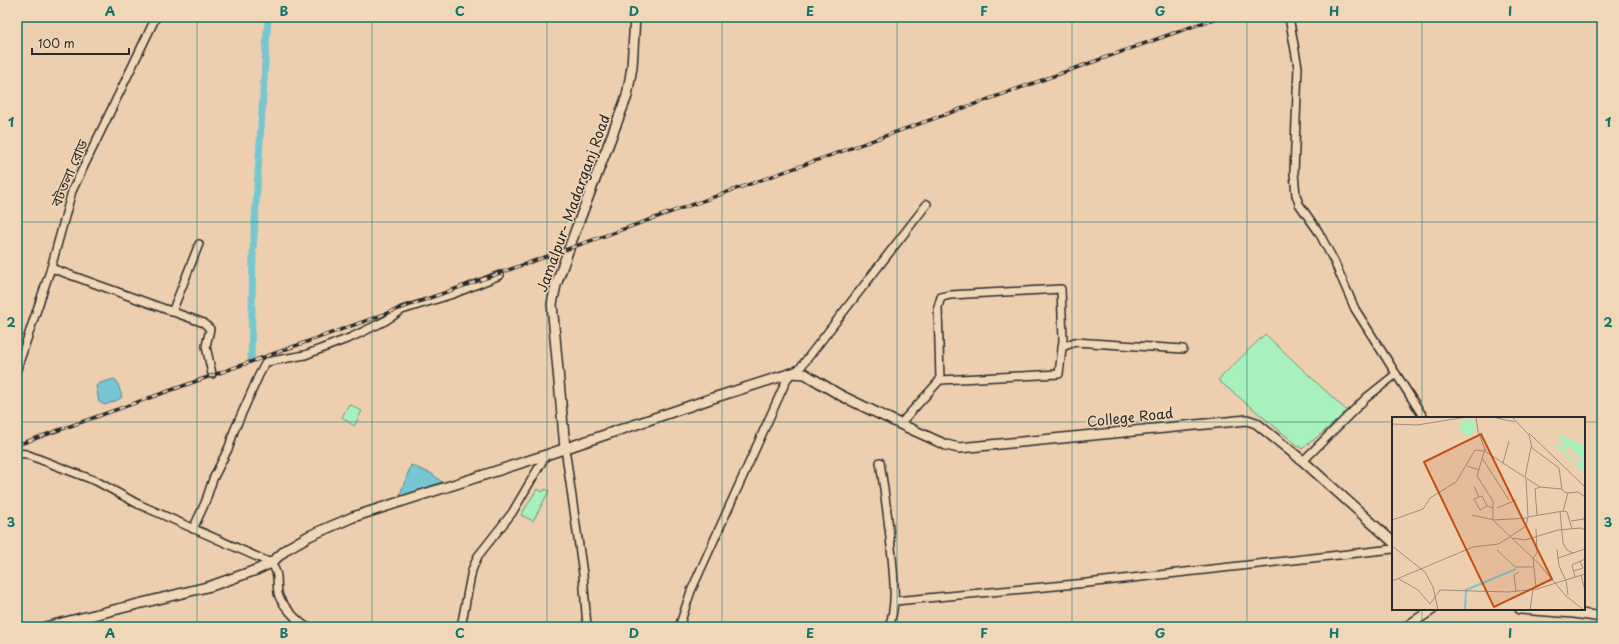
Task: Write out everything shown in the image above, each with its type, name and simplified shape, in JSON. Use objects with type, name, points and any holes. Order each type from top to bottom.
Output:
[{"type":"main road","name":"Jamalpur- Madarganj Road","points":[[565,448],[552,304],[556,285],[576,229],[627,96],[632,67],[635,17]]},
{"type":"main road","points":[[45,627],[211,586],[272,563],[288,548],[309,536],[353,518],[546,455],[712,398],[792,373]]},
{"type":"main road","name":"College Road","points":[[792,373],[805,374],[840,395],[900,424],[946,445],[959,448],[1246,420],[1256,423],[1303,461],[1392,541]]},
{"type":"main road","points":[[1406,627],[1432,610]]},
{"type":"main road","points":[[1534,610],[1602,617]]},
{"type":"street","name":"বটতলা রোড","points":[[17,369],[51,268],[72,192],[156,17]]},
{"type":"street","points":[[1289,17],[1298,67],[1294,173],[1296,195],[1299,204],[1318,231],[1334,261],[1355,310],[1423,417]]},
{"type":"street","points":[[679,627],[691,591],[787,379],[792,373],[800,368],[928,204]]},
{"type":"street","points":[[172,312],[199,244]]},
{"type":"street","points":[[51,268],[204,323],[210,329],[206,346],[212,374]]},
{"type":"street","points":[[193,529],[229,447],[234,431],[266,362],[305,355],[352,336],[384,321],[402,310],[453,294],[500,275]]},
{"type":"street","points":[[900,424],[940,380],[938,307],[941,298],[950,295],[1061,289],[1062,347],[1059,374],[940,380]]},
{"type":"street","points":[[1062,333],[1074,342]]},
{"type":"street","points":[[1062,347],[1074,342],[1183,350]]},
{"type":"street","points":[[1303,461],[1366,398],[1396,374]]},
{"type":"street","points":[[565,448],[583,574],[587,627]]},
{"type":"street","points":[[17,453],[26,454],[96,481],[138,504],[272,563],[277,570],[278,595],[301,624],[307,627]]},
{"type":"street","points":[[461,627],[472,570],[478,556],[512,513],[546,455]]},
{"type":"street","points":[[880,462],[888,508],[895,601],[889,627]]},
{"type":"street","points":[[895,601],[1087,583],[1392,549]]},
{"type":"green space","points":[[1265,334],[1348,412],[1302,449],[1218,380]]},
{"type":"green space","points":[[349,404],[362,411],[354,426],[342,417]]},
{"type":"green space","points":[[537,489],[543,492],[545,489],[549,491],[533,521],[521,515]]},
{"type":"water","points":[[114,379],[117,381],[122,397],[105,405],[99,402],[96,386],[100,383]]},
{"type":"water","points":[[411,465],[432,474],[442,482],[399,497]]},
{"type":"waterway","points":[[251,360],[253,251],[268,17]]},
{"type":"railway","points":[[17,445],[1219,17]]}]
